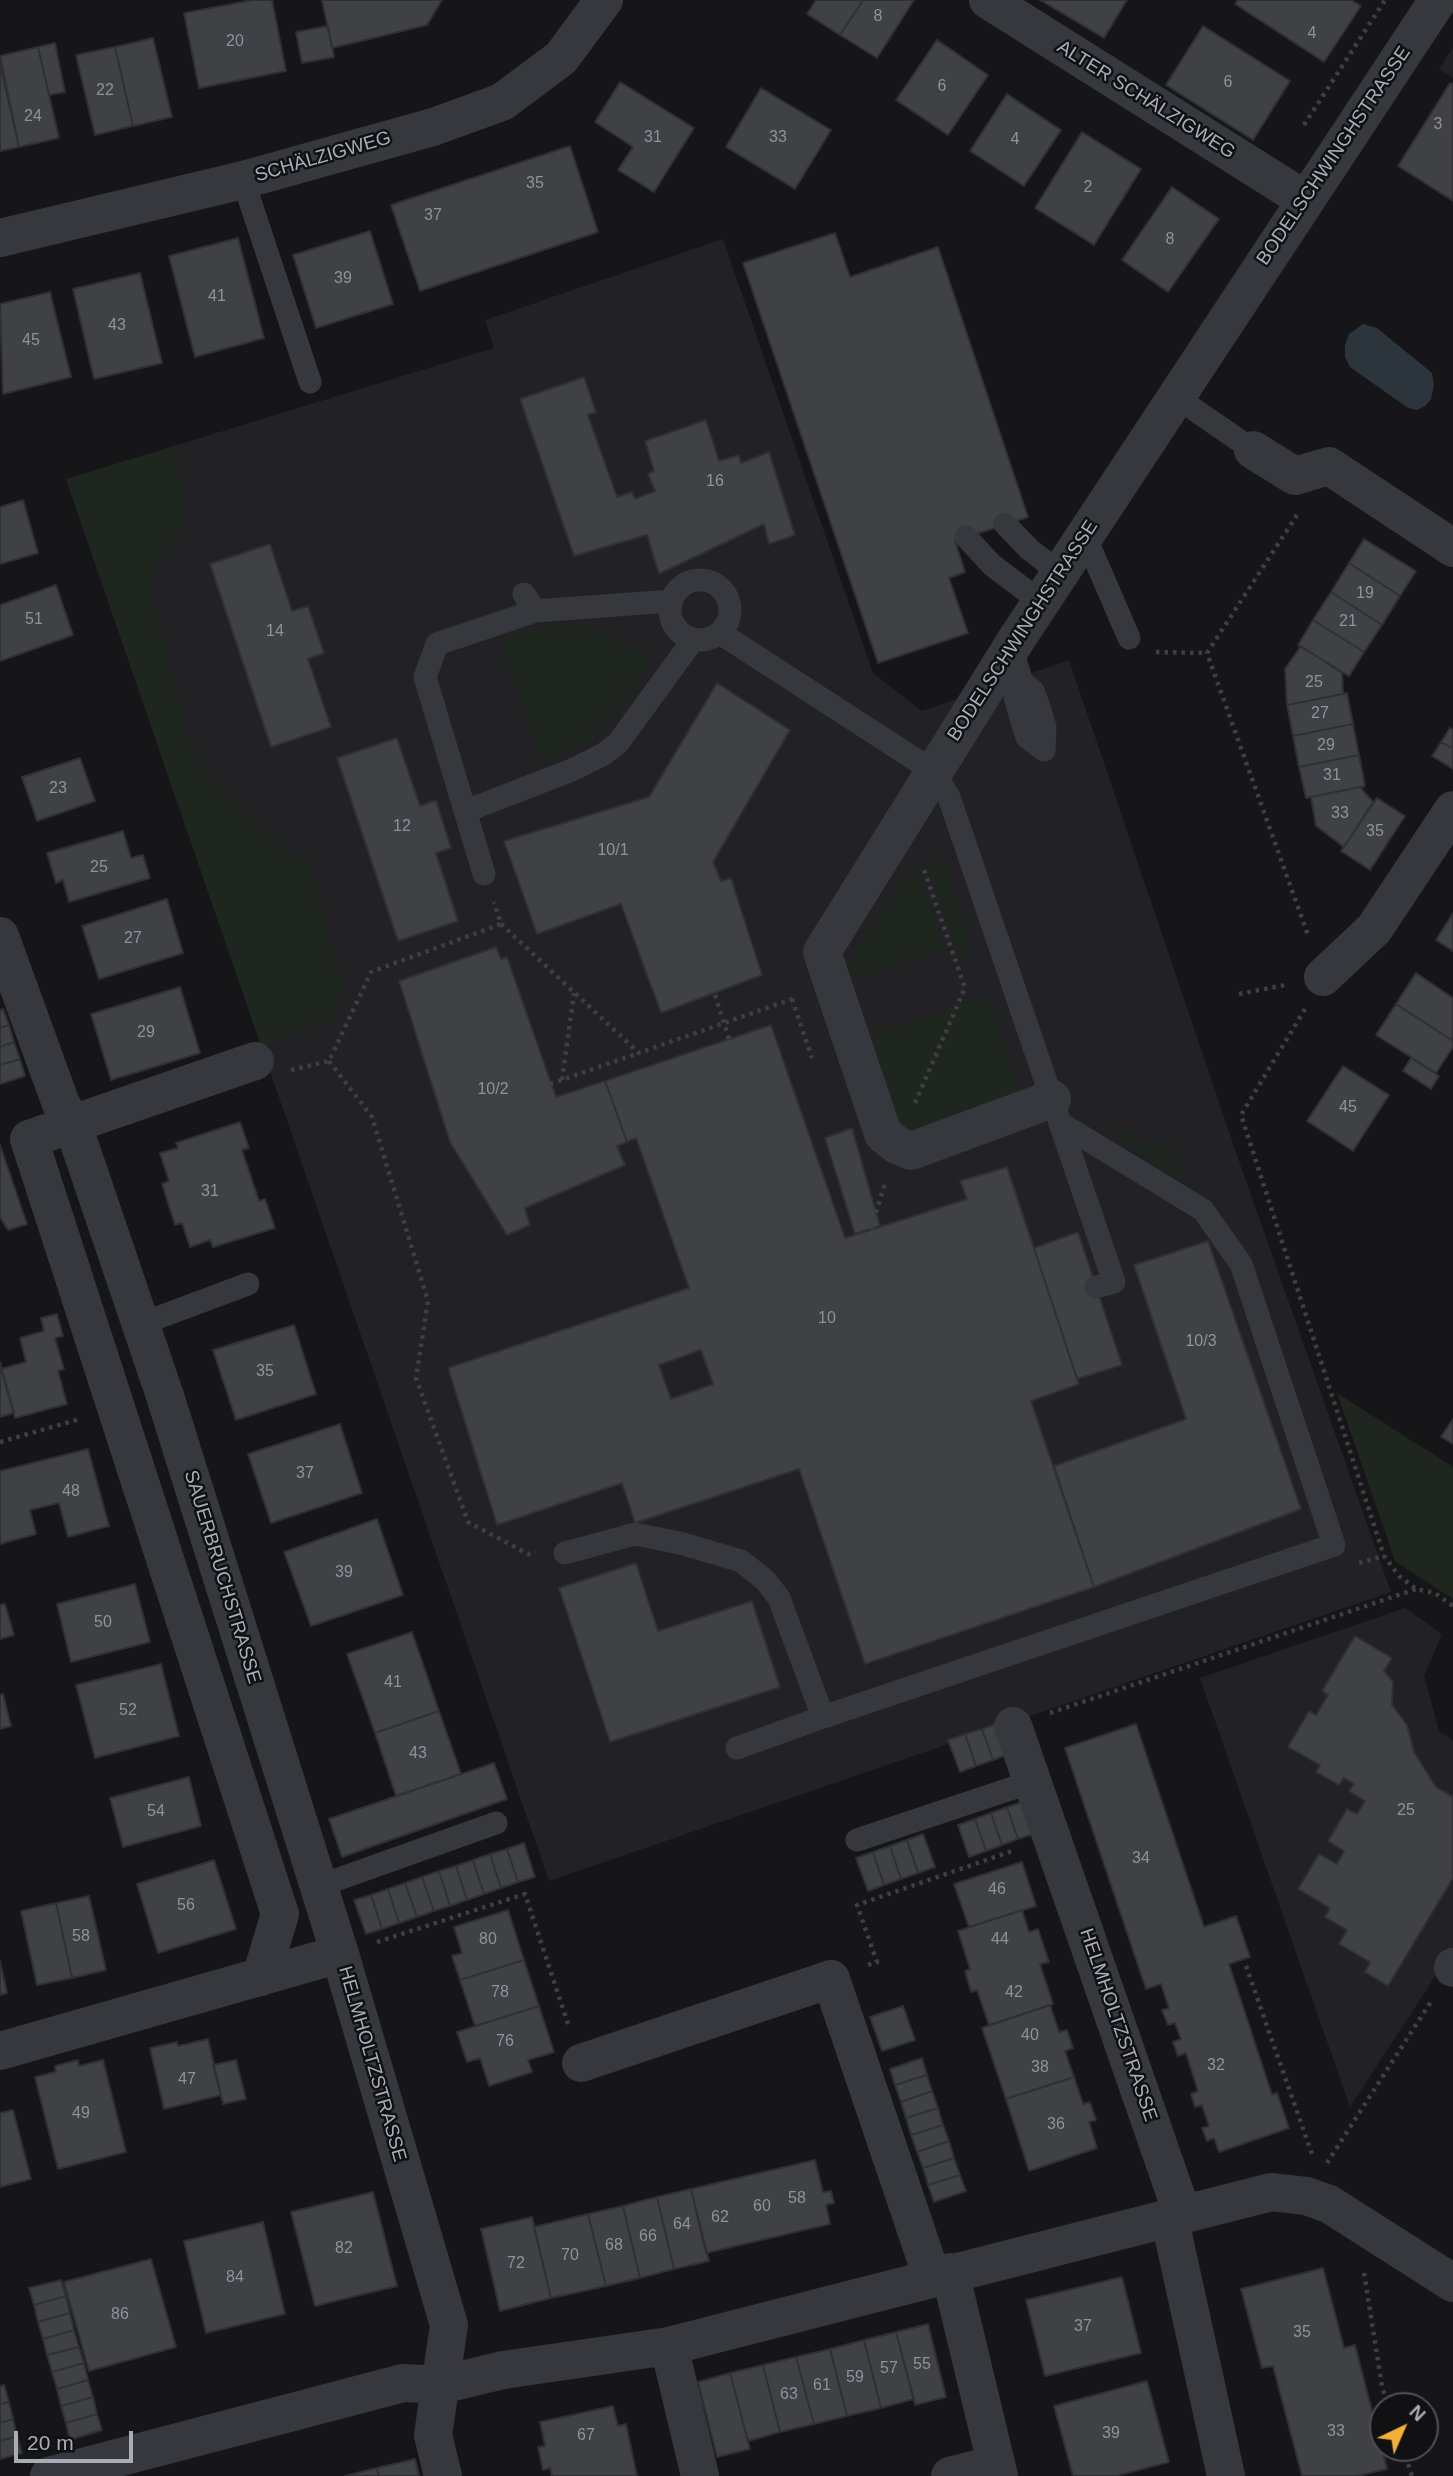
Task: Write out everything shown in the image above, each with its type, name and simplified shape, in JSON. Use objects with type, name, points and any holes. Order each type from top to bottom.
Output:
[{"type":"street","name":"SCHÄLZIGWEG","points":[[0,238],[243,180],[433,127],[502,102],[561,58],[604,0]]},
{"type":"street","name":"ALTER SCHÄLZIGWEG","points":[[988,0],[1304,200]]},
{"type":"street","name":"BODELSCHWINGHSTRASSE","points":[[897,1145],[883,1134],[822,952],[933,771],[1017,664],[1050,588],[1438,0]]},
{"type":"street","points":[[1253,450],[1295,476],[1329,466],[1453,548]]},
{"type":"street","points":[[1319,985],[1374,929],[1453,810]]},
{"type":"street","name":"SAUERBRUCHSTRASSE","points":[[0,936],[61,1104],[73,1125],[141,1324],[340,1954]]},
{"type":"street","points":[[255,1061],[29,1139],[280,1914],[261,1977]]},
{"type":"street","points":[[897,1145],[911,1151],[1056,1111]]},
{"type":"street","name":"HELMHOLTZSTRASSE","points":[[1013,1726],[1053,1836],[1175,2215],[1226,2476]]},
{"type":"street","points":[[0,2050],[340,1954]]},
{"type":"street","name":"HELMHOLTZSTRASSE","points":[[340,1954],[449,2325],[433,2435],[443,2476]]},
{"type":"street","points":[[581,2063],[831,1979],[941,2274],[997,2470],[950,2476]]},
{"type":"street","points":[[66,2474],[403,2382],[441,2385],[503,2370],[669,2346],[1175,2215],[1271,2192],[1313,2186],[1329,2204],[1453,2283]]},
{"type":"street","points":[[669,2346],[700,2476]]},
{"type":"lane","points":[[243,180],[310,382]]},
{"type":"lane","points":[[1177,397],[1253,450]]},
{"type":"lane","points":[[1005,524],[1029,549],[1050,588]]},
{"type":"lane","points":[[1085,536],[1138,645]]},
{"type":"lane","points":[[966,537],[992,565],[1050,588]]},
{"type":"lane","points":[[692,580],[712,582],[720,588],[730,605],[726,625],[720,633],[702,641],[693,640],[676,629],[671,621],[671,601],[675,592],[692,580]]},
{"type":"lane","points":[[484,874],[425,677],[434,636],[530,603],[671,601]]},
{"type":"lane","points":[[720,633],[933,771],[949,797],[1114,1282],[1096,1287]]},
{"type":"lane","points":[[466,811],[572,770],[604,754],[618,743],[693,640]]},
{"type":"lane","points":[[737,1748],[1334,1545],[1241,1264],[1203,1210],[1056,1111]]},
{"type":"lane","points":[[141,1324],[248,1284]]},
{"type":"lane","points":[[565,1553],[635,1534],[680,1543],[741,1561],[765,1580],[779,1598],[823,1717]]},
{"type":"lane","points":[[857,1840],[1034,1781]]},
{"type":"lane","points":[[319,1886],[496,1823]]},
{"type":"path","points":[[1270,177],[1385,0]]},
{"type":"path","points":[[1208,653],[1329,466]]},
{"type":"path","points":[[1138,645],[1208,653]]},
{"type":"path","points":[[1208,653],[1319,985],[1241,1115],[1384,1556],[1399,1576],[1416,1589],[1435,1593],[1453,1606]]},
{"type":"path","points":[[871,1229],[897,1145],[965,988],[905,816]]},
{"type":"path","points":[[484,874],[501,924],[639,1053]]},
{"type":"path","points":[[329,1061],[371,972],[501,924]]},
{"type":"path","points":[[1239,994],[1280,983],[1319,985]]},
{"type":"path","points":[[550,1084],[832,985]]},
{"type":"path","points":[[562,1080],[574,993]]},
{"type":"path","points":[[715,995],[729,1039]]},
{"type":"path","points":[[255,1061],[271,1075],[329,1061]]},
{"type":"path","points":[[329,1061],[372,1117],[428,1301],[416,1378],[468,1521],[528,1554],[565,1553]]},
{"type":"path","points":[[1013,1726],[1416,1589]]},
{"type":"path","points":[[831,1979],[877,1962],[857,1905],[1053,1836]]},
{"type":"path","name":"HELMHOLTZSTRASSE","points":[[340,1954],[525,1894],[581,2063]]},
{"type":"path","points":[[1246,1966],[1313,2186]]},
{"type":"path","points":[[1313,2186],[1453,1967]]},
{"type":"path","points":[[1361,2224],[1366,2301],[1385,2392]]},
{"type":"shaded area","points":[[1453,47],[1453,78],[1439,69]]},
{"type":"shaded area","points":[[723,239],[873,673],[922,711],[1069,660],[1239,1161],[1391,1592],[549,1881],[66,479],[494,348],[485,320]]},
{"type":"shaded area","points":[[1363,324],[1377,328],[1432,373],[1434,386],[1431,399],[1425,406],[1417,410],[1408,408],[1350,367],[1345,357],[1345,345],[1349,334]]},
{"type":"shaded area","points":[[176,446],[186,525],[156,566],[153,599],[193,753],[227,794],[313,871],[343,987],[335,1017],[261,1046],[66,479]]},
{"type":"shaded area","points":[[558,623],[603,630],[652,663],[590,743],[541,761],[499,640]]},
{"type":"shaded area","points":[[940,858],[947,864],[970,939],[971,952],[958,956],[928,866],[932,859]]},
{"type":"shaded area","points":[[911,865],[919,872],[945,948],[846,980],[843,972]]},
{"type":"shaded area","points":[[989,995],[1020,1092],[916,1132],[904,1128],[890,1112],[864,1038]]},
{"type":"shaded area","points":[[1133,1129],[1139,1148],[1165,1138],[1181,1181],[1111,1135]]},
{"type":"shaded area","points":[[1337,1393],[1453,1467],[1453,1599],[1395,1561]]},
{"type":"shaded area","points":[[1405,1608],[1442,1634],[1424,1676],[1439,1731],[1453,1741],[1453,1949],[1350,2107],[1200,1678]]},
{"type":"building","points":[[253,0],[272,0],[286,71],[199,88],[184,13]]},
{"type":"building","points":[[322,0],[442,0],[427,25],[332,48]]},
{"type":"building","points":[[816,0],[863,0],[840,35],[807,14]]},
{"type":"building","points":[[863,0],[914,0],[877,58],[840,35]]},
{"type":"building","points":[[1040,0],[1127,0],[1104,38]]},
{"type":"building","points":[[1238,0],[1351,0],[1361,6],[1324,62],[1235,4]]},
{"type":"building","points":[[328,26],[334,57],[302,63],[296,32]]},
{"type":"building","points":[[1203,26],[1290,81],[1253,140],[1166,85]]},
{"type":"building","points":[[153,38],[172,117],[133,126],[115,47]]},
{"type":"building","points":[[937,40],[988,75],[948,135],[896,100]]},
{"type":"building","points":[[55,43],[65,92],[49,95],[38,47]]},
{"type":"building","points":[[38,47],[59,138],[19,147],[0,56]]},
{"type":"building","points":[[115,47],[133,126],[95,135],[76,55]]},
{"type":"building","points":[[0,64],[19,147],[0,151]]},
{"type":"building","points":[[620,82],[694,128],[654,192],[618,170],[633,147],[595,122]]},
{"type":"building","points":[[1450,83],[1453,84],[1453,201],[1398,166]]},
{"type":"building","points":[[761,88],[831,130],[795,189],[726,147]]},
{"type":"building","points":[[1007,94],[1061,130],[1024,186],[970,151]]},
{"type":"building","points":[[1082,132],[1141,169],[1094,245],[1035,208]]},
{"type":"building","points":[[570,146],[598,232],[420,291],[391,205]]},
{"type":"building","points":[[1172,187],[1219,219],[1168,292],[1122,260]]},
{"type":"building","points":[[370,231],[393,304],[316,328],[293,255]]},
{"type":"building","points":[[835,233],[850,277],[938,247],[1028,517],[955,541],[965,572],[949,578],[968,633],[878,663],[743,263]]},
{"type":"building","points":[[238,238],[264,338],[195,357],[169,256]]},
{"type":"building","points":[[140,273],[162,363],[94,379],[73,289]]},
{"type":"building","points":[[50,292],[71,377],[3,394],[0,304]]},
{"type":"building","points":[[584,377],[596,412],[588,415],[617,497],[632,492],[635,499],[655,491],[648,474],[654,471],[645,441],[706,420],[719,461],[739,455],[741,463],[769,452],[795,535],[769,544],[764,524],[659,574],[647,535],[574,556],[520,399]]},
{"type":"building","points":[[23,500],[38,553],[0,564],[0,507]]},
{"type":"building","points":[[1364,539],[1416,571],[1400,596],[1349,563]]},
{"type":"building","points":[[270,544],[292,611],[308,606],[324,653],[308,659],[331,727],[271,747],[210,564]]},
{"type":"building","points":[[1349,563],[1400,596],[1382,625],[1331,592]]},
{"type":"building","points":[[56,585],[73,635],[0,661],[0,605]]},
{"type":"building","points":[[1331,592],[1382,625],[1364,652],[1313,620]]},
{"type":"building","points":[[1313,620],[1364,652],[1349,676],[1298,645]]},
{"type":"building","points":[[1301,646],[1342,673],[1343,694],[1287,705],[1285,669]]},
{"type":"building","points":[[717,683],[790,730],[713,862],[721,881],[731,878],[762,975],[661,1013],[621,904],[537,934],[504,841],[649,797]]},
{"type":"building","points":[[1347,693],[1353,724],[1293,736],[1287,705]]},
{"type":"building","points":[[1353,724],[1359,755],[1299,767],[1293,736]]},
{"type":"building","points":[[1450,728],[1453,730],[1453,749],[1441,742]]},
{"type":"building","points":[[397,738],[420,806],[436,800],[451,848],[436,853],[458,921],[398,941],[337,758]]},
{"type":"building","points":[[1441,742],[1453,749],[1453,769],[1432,756]]},
{"type":"building","points":[[1359,755],[1365,786],[1306,798],[1299,767]]},
{"type":"building","points":[[80,758],[95,801],[37,821],[22,777]]},
{"type":"building","points":[[1360,787],[1373,802],[1344,847],[1316,826],[1311,797]]},
{"type":"building","points":[[1377,798],[1405,816],[1370,870],[1341,851]]},
{"type":"building","points":[[123,831],[131,858],[143,855],[150,878],[69,902],[63,880],[56,883],[47,853]]},
{"type":"building","points":[[167,899],[183,953],[99,979],[82,926]]},
{"type":"building","points":[[1453,913],[1453,951],[1436,940]]},
{"type":"building","points":[[496,947],[501,959],[507,957],[556,1097],[605,1081],[627,1142],[617,1146],[625,1165],[525,1208],[530,1225],[507,1235],[450,1142],[399,981]]},
{"type":"building","points":[[1416,973],[1453,998],[1453,1041],[1396,1004]]},
{"type":"building","points":[[180,987],[200,1053],[111,1080],[91,1014]]},
{"type":"building","points":[[1396,1004],[1453,1041],[1453,1047],[1436,1073],[1376,1035]]},
{"type":"building","points":[[3,1009],[9,1025],[0,1028],[0,1010]]},
{"type":"building","points":[[9,1025],[14,1042],[0,1047],[0,1028]]},
{"type":"building","points":[[771,1025],[845,1238],[967,1199],[960,1181],[1007,1167],[1079,1384],[1031,1401],[1094,1587],[865,1664],[799,1469],[635,1523],[622,1483],[497,1525],[448,1368],[689,1288],[636,1138],[627,1142],[605,1081]],"holes":[[[701,1350],[713,1384],[671,1399],[659,1365]]]},
{"type":"building","points":[[14,1042],[20,1059],[0,1065],[0,1047]]},
{"type":"building","points":[[1411,1058],[1439,1076],[1431,1089],[1403,1071]]},
{"type":"building","points":[[20,1059],[25,1076],[0,1084],[0,1065]]},
{"type":"building","points":[[1343,1066],[1389,1095],[1353,1151],[1307,1121]]},
{"type":"building","points":[[240,1122],[249,1148],[242,1150],[259,1201],[265,1199],[275,1228],[213,1247],[210,1240],[190,1247],[182,1223],[175,1225],[162,1184],[169,1181],[160,1153],[178,1148],[176,1143]]},
{"type":"building","points":[[852,1128],[880,1226],[855,1234],[825,1138]]},
{"type":"building","points":[[0,1145],[27,1224],[8,1230],[0,1217]]},
{"type":"building","points":[[1078,1232],[1122,1365],[1077,1379],[1034,1248]]},
{"type":"building","points":[[1208,1241],[1301,1509],[1094,1587],[1054,1466],[1186,1419],[1134,1265]]},
{"type":"building","points":[[57,1314],[63,1336],[55,1338],[64,1369],[58,1371],[67,1404],[15,1418],[1,1369],[26,1362],[20,1338],[44,1331],[41,1318]]},
{"type":"building","points":[[294,1325],[316,1394],[236,1420],[213,1350]]},
{"type":"building","points":[[0,1362],[14,1413],[0,1417]]},
{"type":"building","points":[[1453,1419],[1453,1444],[1441,1437]]},
{"type":"building","points":[[340,1424],[362,1493],[271,1523],[248,1454]]},
{"type":"building","points":[[88,1449],[109,1526],[68,1537],[59,1503],[30,1510],[36,1534],[0,1544],[0,1471]]},
{"type":"building","points":[[377,1519],[403,1595],[311,1626],[284,1552]]},
{"type":"building","points":[[636,1563],[658,1631],[752,1601],[780,1687],[610,1742],[559,1588]]},
{"type":"building","points":[[135,1584],[150,1642],[71,1662],[57,1604]]},
{"type":"building","points":[[5,1604],[14,1635],[0,1639],[0,1605]]},
{"type":"building","points":[[412,1632],[439,1711],[375,1733],[347,1654]]},
{"type":"building","points":[[1355,1636],[1392,1658],[1384,1671],[1393,1682],[1392,1705],[1407,1725],[1414,1752],[1436,1787],[1453,1797],[1453,1878],[1388,1986],[1365,1972],[1370,1962],[1339,1944],[1347,1930],[1325,1917],[1330,1908],[1298,1889],[1319,1854],[1337,1864],[1344,1851],[1328,1841],[1347,1809],[1357,1814],[1365,1801],[1349,1791],[1354,1784],[1344,1778],[1339,1785],[1316,1772],[1320,1765],[1288,1747],[1309,1711],[1316,1715],[1328,1695],[1322,1691]]},
{"type":"building","points":[[161,1664],[179,1736],[95,1758],[76,1685]]},
{"type":"building","points":[[3,1694],[11,1726],[0,1729],[0,1695]]},
{"type":"building","points":[[439,1711],[461,1774],[396,1796],[375,1733]]},
{"type":"building","points":[[998,1723],[1009,1754],[993,1760],[982,1729]]},
{"type":"building","points":[[1136,1724],[1204,1927],[1236,1916],[1250,1957],[1229,1964],[1272,2095],[1277,2093],[1289,2128],[1219,2152],[1214,2138],[1207,2141],[1202,2128],[1209,2126],[1202,2105],[1195,2107],[1191,2094],[1198,2091],[1186,2053],[1178,2056],[1173,2042],[1181,2039],[1175,2023],[1168,2025],[1162,2010],[1169,2008],[1161,1984],[1146,1989],[1065,1748]]},
{"type":"building","points":[[982,1729],[993,1760],[976,1766],[965,1734]]},
{"type":"building","points":[[965,1734],[976,1766],[960,1772],[948,1740]]},
{"type":"building","points":[[494,1763],[507,1799],[342,1857],[329,1819]]},
{"type":"building","points":[[189,1777],[201,1826],[123,1847],[110,1798]]},
{"type":"building","points":[[1023,1802],[1034,1834],[1018,1839],[1007,1807]]},
{"type":"building","points":[[1007,1807],[1018,1839],[1002,1845],[991,1813]]},
{"type":"building","points":[[991,1813],[1002,1845],[986,1851],[975,1819]]},
{"type":"building","points":[[975,1819],[986,1851],[969,1857],[958,1825]]},
{"type":"building","points":[[923,1834],[935,1867],[918,1873],[907,1840]]},
{"type":"building","points":[[907,1840],[918,1873],[901,1879],[890,1846]]},
{"type":"building","points":[[524,1843],[535,1877],[518,1882],[507,1849]]},
{"type":"building","points":[[890,1846],[901,1879],[884,1885],[873,1852]]},
{"type":"building","points":[[507,1849],[518,1882],[501,1888],[490,1854]]},
{"type":"building","points":[[873,1852],[884,1885],[868,1891],[856,1858]]},
{"type":"building","points":[[490,1854],[501,1888],[484,1894],[473,1860]]},
{"type":"building","points":[[214,1860],[236,1929],[158,1953],[137,1884]]},
{"type":"building","points":[[473,1860],[484,1894],[467,1900],[456,1866]]},
{"type":"building","points":[[1022,1862],[1036,1906],[969,1927],[954,1884]]},
{"type":"building","points":[[456,1866],[467,1900],[450,1906],[439,1871]]},
{"type":"building","points":[[439,1871],[450,1906],[434,1911],[422,1877]]},
{"type":"building","points":[[422,1877],[434,1911],[417,1917],[405,1883]]},
{"type":"building","points":[[405,1883],[417,1917],[399,1923],[388,1889]]},
{"type":"building","points":[[388,1889],[399,1923],[382,1929],[371,1895]]},
{"type":"building","points":[[371,1895],[382,1929],[366,1934],[354,1900]]},
{"type":"building","points":[[89,1896],[106,1970],[72,1978],[56,1903]]},
{"type":"building","points":[[56,1903],[72,1978],[37,1985],[21,1911]]},
{"type":"building","points":[[508,1910],[524,1960],[460,1980],[452,1956],[462,1953],[454,1927]]},
{"type":"building","points":[[1022,1910],[1029,1932],[1038,1929],[1049,1962],[1040,1964],[1053,2004],[989,2025],[977,1990],[971,1992],[965,1971],[970,1969],[958,1931]]},
{"type":"building","points":[[524,1960],[539,2006],[475,2026],[460,1980]]},
{"type":"building","points":[[0,1961],[7,1993],[0,1995]]},
{"type":"building","points":[[1050,2005],[1059,2032],[1067,2030],[1073,2048],[1065,2051],[1074,2077],[1006,2099],[982,2028]]},
{"type":"building","points":[[539,2006],[554,2052],[528,2060],[532,2072],[489,2086],[480,2058],[467,2062],[457,2032]]},
{"type":"building","points":[[903,2006],[915,2040],[882,2051],[870,2017]]},
{"type":"building","points":[[208,2039],[221,2095],[164,2109],[150,2048],[177,2042],[178,2046]]},
{"type":"building","points":[[922,2058],[927,2075],[895,2085],[890,2069]]},
{"type":"building","points":[[78,2060],[79,2066],[103,2060],[126,2152],[58,2169],[35,2077],[56,2072],[55,2066]]},
{"type":"building","points":[[236,2060],[246,2099],[223,2104],[213,2065]]},
{"type":"building","points":[[927,2075],[932,2091],[901,2102],[895,2085]]},
{"type":"building","points":[[1074,2077],[1083,2104],[1090,2102],[1096,2120],[1089,2122],[1097,2148],[1029,2171],[1006,2099]]},
{"type":"building","points":[[932,2091],[938,2108],[906,2118],[901,2102]]},
{"type":"building","points":[[938,2108],[943,2125],[911,2135],[906,2118]]},
{"type":"building","points":[[13,2110],[31,2179],[0,2187],[0,2113]]},
{"type":"building","points":[[943,2125],[949,2141],[917,2152],[911,2135]]},
{"type":"building","points":[[949,2141],[954,2158],[923,2168],[917,2152]]},
{"type":"building","points":[[954,2158],[960,2175],[928,2185],[923,2168]]},
{"type":"building","points":[[815,2160],[823,2192],[831,2191],[834,2203],[826,2205],[830,2224],[706,2253],[691,2189]]},
{"type":"building","points":[[960,2175],[966,2191],[934,2202],[928,2185]]},
{"type":"building","points":[[691,2189],[709,2261],[674,2269],[657,2197]]},
{"type":"building","points":[[373,2192],[397,2286],[315,2306],[291,2212]]},
{"type":"building","points":[[657,2197],[674,2269],[640,2278],[623,2206]]},
{"type":"building","points":[[623,2206],[640,2278],[606,2286],[588,2214]]},
{"type":"building","points":[[588,2214],[606,2286],[551,2298],[534,2227]]},
{"type":"building","points":[[532,2217],[551,2298],[500,2311],[481,2229]]},
{"type":"building","points":[[263,2222],[285,2314],[206,2333],[184,2241]]},
{"type":"building","points":[[151,2259],[176,2347],[89,2371],[64,2282]]},
{"type":"building","points":[[1323,2268],[1344,2348],[1355,2345],[1369,2399],[1369,2462],[1385,2462],[1387,2469],[1358,2476],[1302,2476],[1273,2366],[1262,2368],[1241,2289]]},
{"type":"building","points":[[1122,2277],[1141,2353],[1045,2376],[1026,2300]]},
{"type":"building","points":[[61,2280],[66,2296],[34,2305],[29,2288]]},
{"type":"building","points":[[66,2296],[70,2313],[38,2322],[34,2305]]},
{"type":"building","points":[[70,2313],[74,2330],[43,2339],[38,2322]]},
{"type":"building","points":[[928,2324],[946,2397],[915,2405],[896,2332]]},
{"type":"building","points":[[74,2330],[79,2347],[47,2355],[43,2339]]},
{"type":"building","points":[[896,2332],[914,2399],[881,2408],[864,2340]]},
{"type":"building","points":[[864,2340],[881,2408],[847,2416],[830,2349]]},
{"type":"building","points":[[79,2347],[84,2363],[52,2372],[47,2355]]},
{"type":"building","points":[[830,2349],[847,2416],[814,2424],[796,2357]]},
{"type":"building","points":[[796,2357],[814,2424],[780,2432],[763,2365]]},
{"type":"building","points":[[84,2363],[88,2380],[57,2389],[52,2372]]},
{"type":"building","points":[[763,2365],[780,2432],[748,2441],[730,2373]]},
{"type":"building","points":[[730,2373],[750,2449],[717,2457],[698,2382]]},
{"type":"building","points":[[88,2380],[93,2397],[61,2406],[57,2389]]},
{"type":"building","points":[[1147,2381],[1169,2462],[1116,2476],[1073,2476],[1054,2406]]},
{"type":"building","points":[[4,2385],[9,2402],[0,2404],[0,2386]]},
{"type":"building","points":[[93,2397],[97,2414],[66,2423],[61,2406]]},
{"type":"building","points":[[9,2402],[13,2419],[0,2423],[0,2404]]},
{"type":"building","points":[[613,2406],[618,2426],[626,2424],[637,2476],[552,2476],[550,2468],[543,2470],[538,2447],[545,2446],[540,2422]]},
{"type":"building","points":[[97,2414],[102,2430],[70,2440],[66,2423]]},
{"type":"building","points":[[13,2419],[17,2436],[0,2441],[0,2423]]},
{"type":"building","points":[[17,2436],[22,2453],[0,2459],[0,2441]]},
{"type":"building","points":[[415,2459],[419,2476],[379,2476],[377,2468]]},
{"type":"building","points":[[377,2468],[379,2476],[345,2476]]}]
